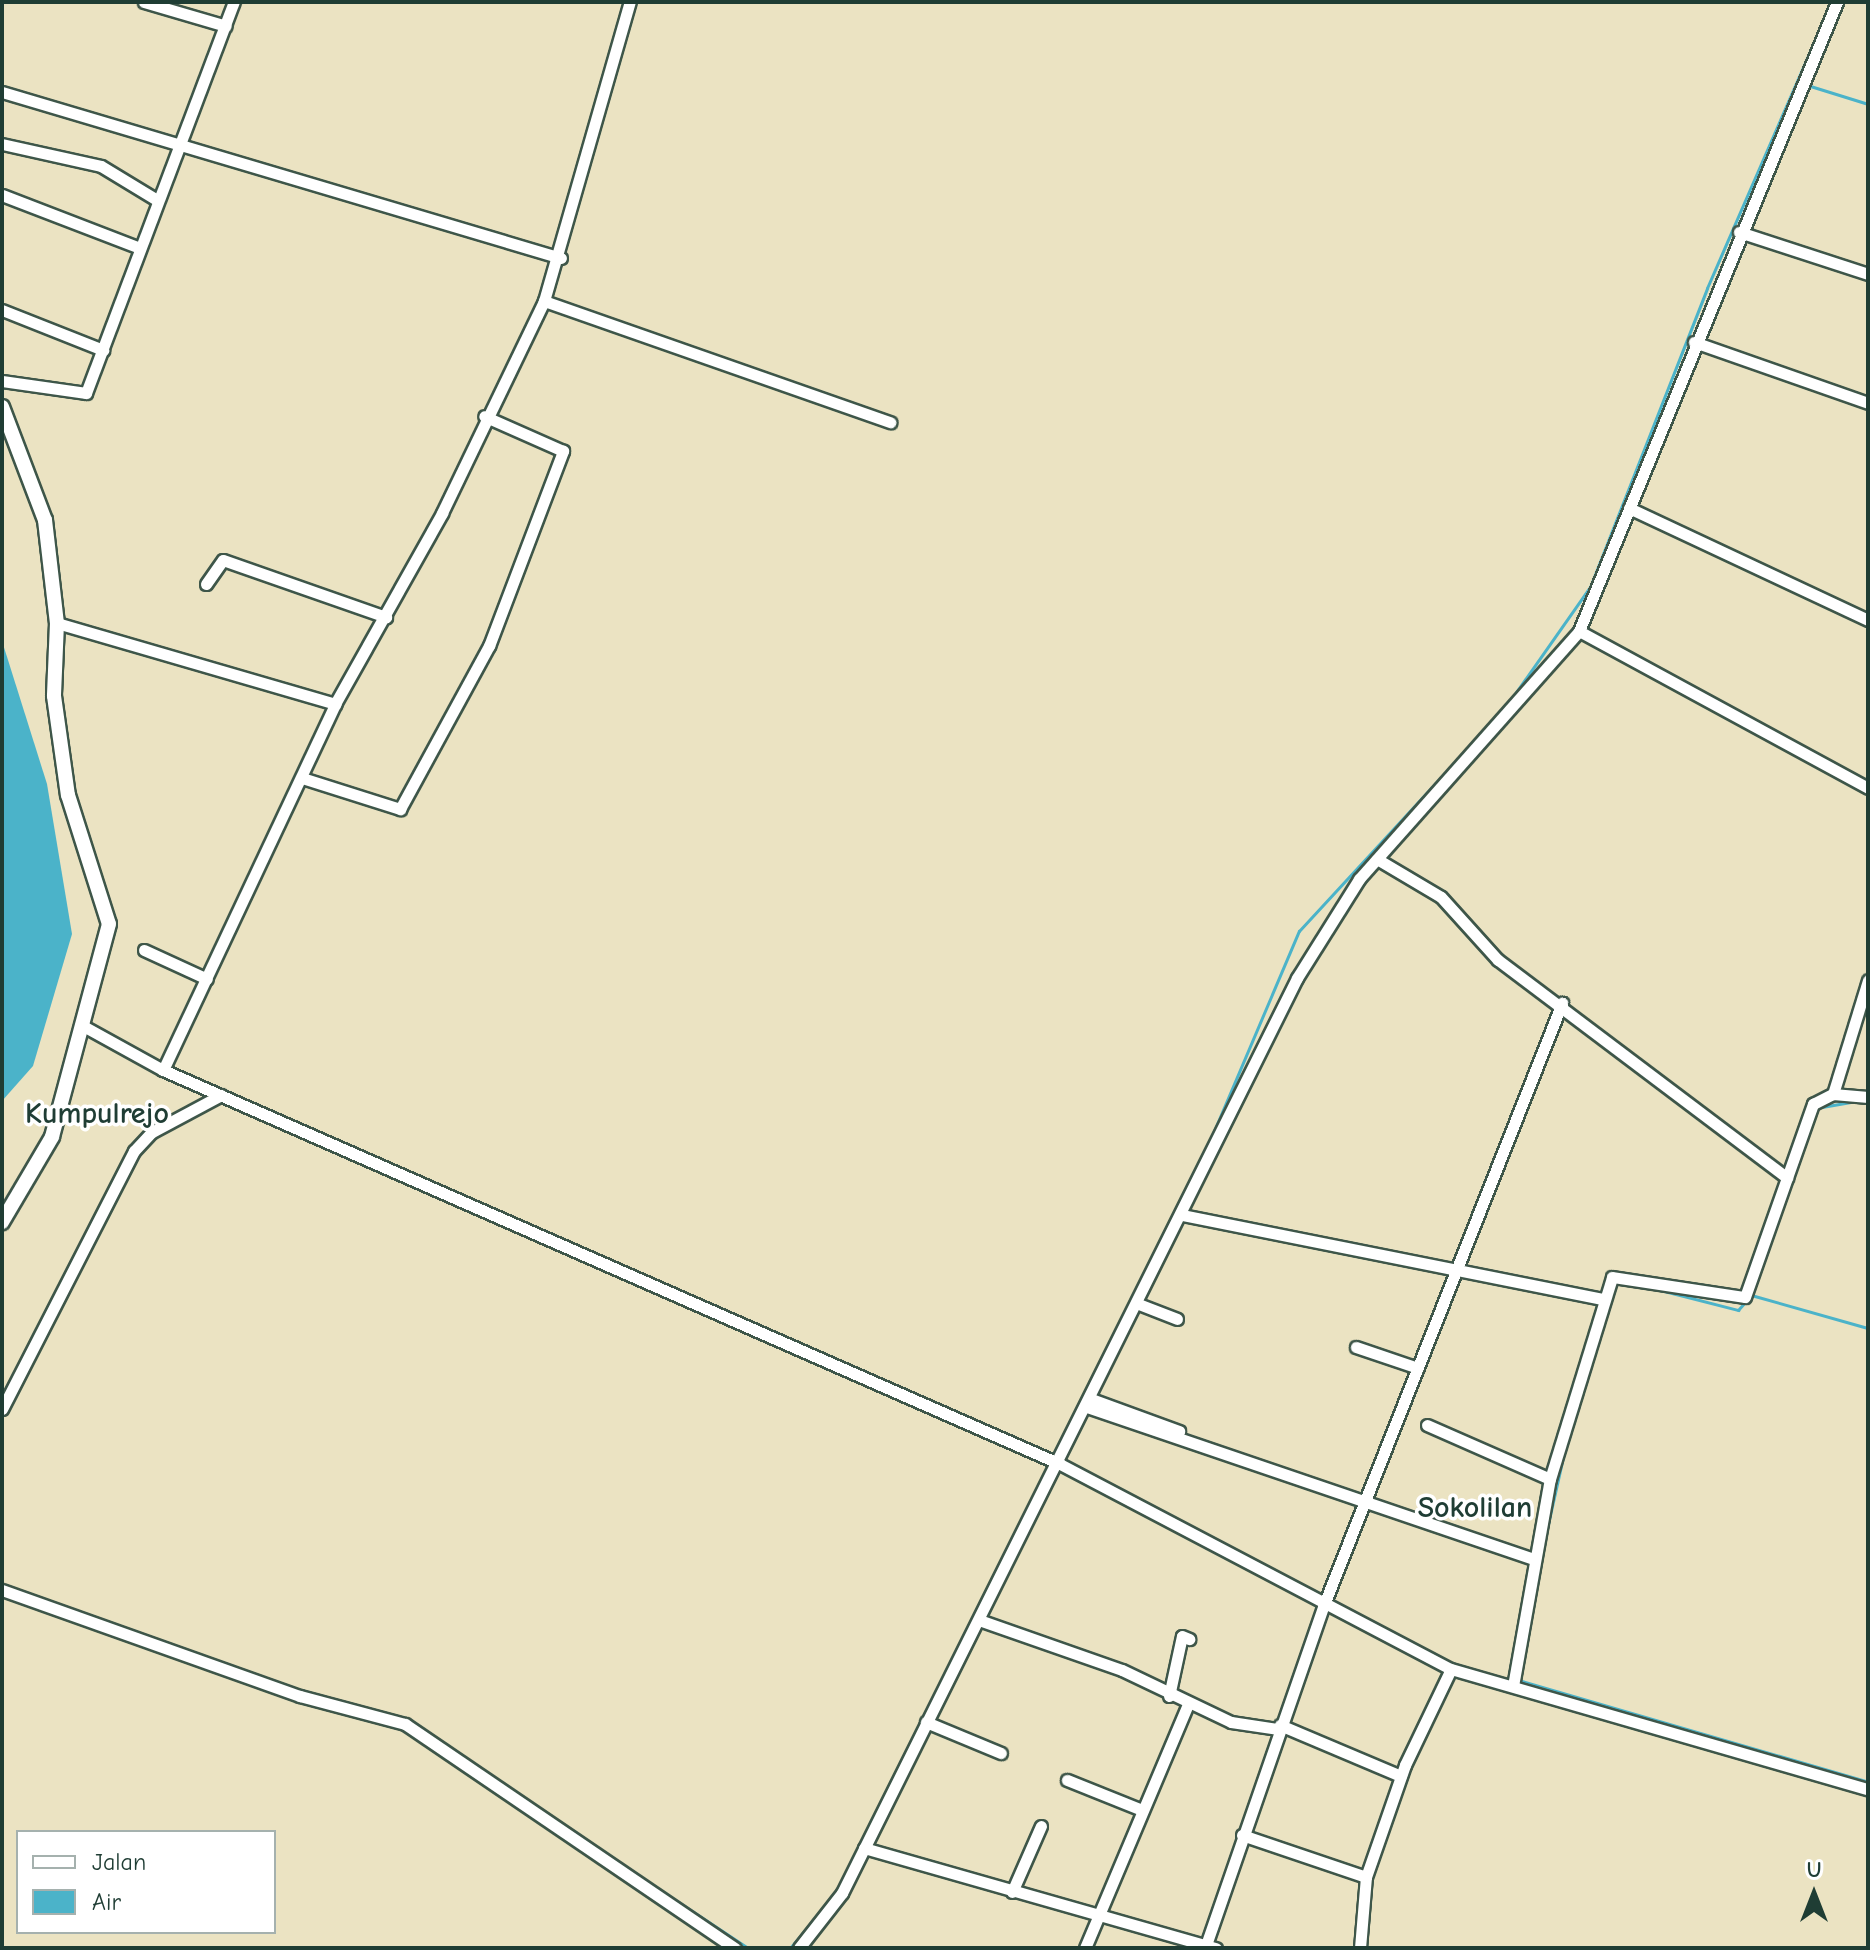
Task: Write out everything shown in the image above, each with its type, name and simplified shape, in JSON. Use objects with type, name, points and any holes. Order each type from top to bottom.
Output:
[{"type":"street","points":[[144,2],[226,26]]},
{"type":"street","points":[[2,381],[83,394],[103,350],[177,146],[234,2]]},
{"type":"street","points":[[163,1070],[305,779],[335,704],[386,617],[544,301],[561,258],[630,2]]},
{"type":"street","points":[[799,1948],[842,1893],[979,1620],[1049,1460],[1089,1403],[1297,978],[1377,859],[1579,631],[1739,232],[1837,2]]},
{"type":"street","points":[[2,92],[561,258]]},
{"type":"street","points":[[2,144],[101,166],[157,200]]},
{"type":"street","points":[[2,195],[140,248]]},
{"type":"street","points":[[1739,232],[1868,274]]},
{"type":"street","points":[[544,301],[890,422]]},
{"type":"street","points":[[2,310],[103,350]]},
{"type":"street","points":[[1694,342],[1868,403]]},
{"type":"street","points":[[2,407],[45,520],[57,623],[54,696],[68,795],[109,924],[85,1027],[47,1148],[2,1222]]},
{"type":"street","points":[[305,779],[400,809],[489,646],[563,451],[484,416]]},
{"type":"street","points":[[1629,508],[1868,620]]},
{"type":"street","points":[[206,584],[223,560],[386,617]]},
{"type":"street","points":[[57,623],[335,704]]},
{"type":"street","points":[[1579,631],[1868,788]]},
{"type":"street","points":[[1377,859],[1441,897],[1498,960],[1562,1003],[1787,1178]]},
{"type":"street","points":[[144,950],[207,979]]},
{"type":"street","points":[[1833,1094],[1868,980]]},
{"type":"street","points":[[864,1848],[1211,1947],[1242,1835],[1323,1607],[1461,1268],[1562,1003]]},
{"type":"street","points":[[85,1027],[163,1070],[1049,1460],[1323,1607],[1451,1669],[1868,1789]]},
{"type":"street","points":[[1513,1686],[1550,1479],[1601,1299],[1619,1274],[1745,1297],[1813,1104],[1833,1094],[1868,1097]]},
{"type":"street","points":[[2,1409],[8,1383],[134,1151],[152,1132],[221,1095]]},
{"type":"street","points":[[1182,1215],[1461,1268],[1601,1299]]},
{"type":"street","points":[[1136,1303],[1177,1319]]},
{"type":"street","points":[[1356,1347],[1418,1368]]},
{"type":"street","points":[[1089,1403],[1364,1501],[1534,1556]]},
{"type":"street","points":[[1427,1425],[1550,1479]]},
{"type":"street","points":[[2,1590],[300,1696],[405,1724],[735,1948]]},
{"type":"street","points":[[979,1620],[1122,1670],[1169,1696],[1231,1722],[1279,1727],[1401,1776]]},
{"type":"street","points":[[1169,1696],[1182,1636],[1189,1639]]},
{"type":"street","points":[[1360,1948],[1366,1877],[1401,1776],[1451,1669]]},
{"type":"street","points":[[1085,1948],[1188,1704]]},
{"type":"street","points":[[926,1722],[1001,1753]]},
{"type":"street","points":[[1067,1780],[1142,1810]]},
{"type":"street","points":[[1012,1892],[1041,1826]]},
{"type":"street","points":[[1242,1835],[1366,1877]]},
{"type":"water","points":[[2,641],[47,784],[72,934],[33,1066],[2,1101]]},
{"type":"waterway","points":[[1507,705],[1590,587],[1707,288],[1823,21]]},
{"type":"waterway","points":[[1807,85],[1868,104]]},
{"type":"waterway","points":[[1211,1138],[1299,931],[1470,746]]},
{"type":"waterway","points":[[1816,1108],[1856,1101]]},
{"type":"waterway","points":[[1660,1290],[1738,1310],[1746,1301]]},
{"type":"waterway","points":[[1751,1295],[1868,1328]]},
{"type":"waterway","points":[[1544,1542],[1565,1448]]},
{"type":"waterway","points":[[1518,1680],[1868,1782]]},
{"type":"waterway","points":[[627,1868],[748,1948]]},
{"type":"waterway","points":[[790,1948],[813,1921]]},
{"type":"district","name":"Kumpulrejo","points":[[97,1114]]},
{"type":"district","name":"Sokolilan","points":[[1475,1508]]}]
